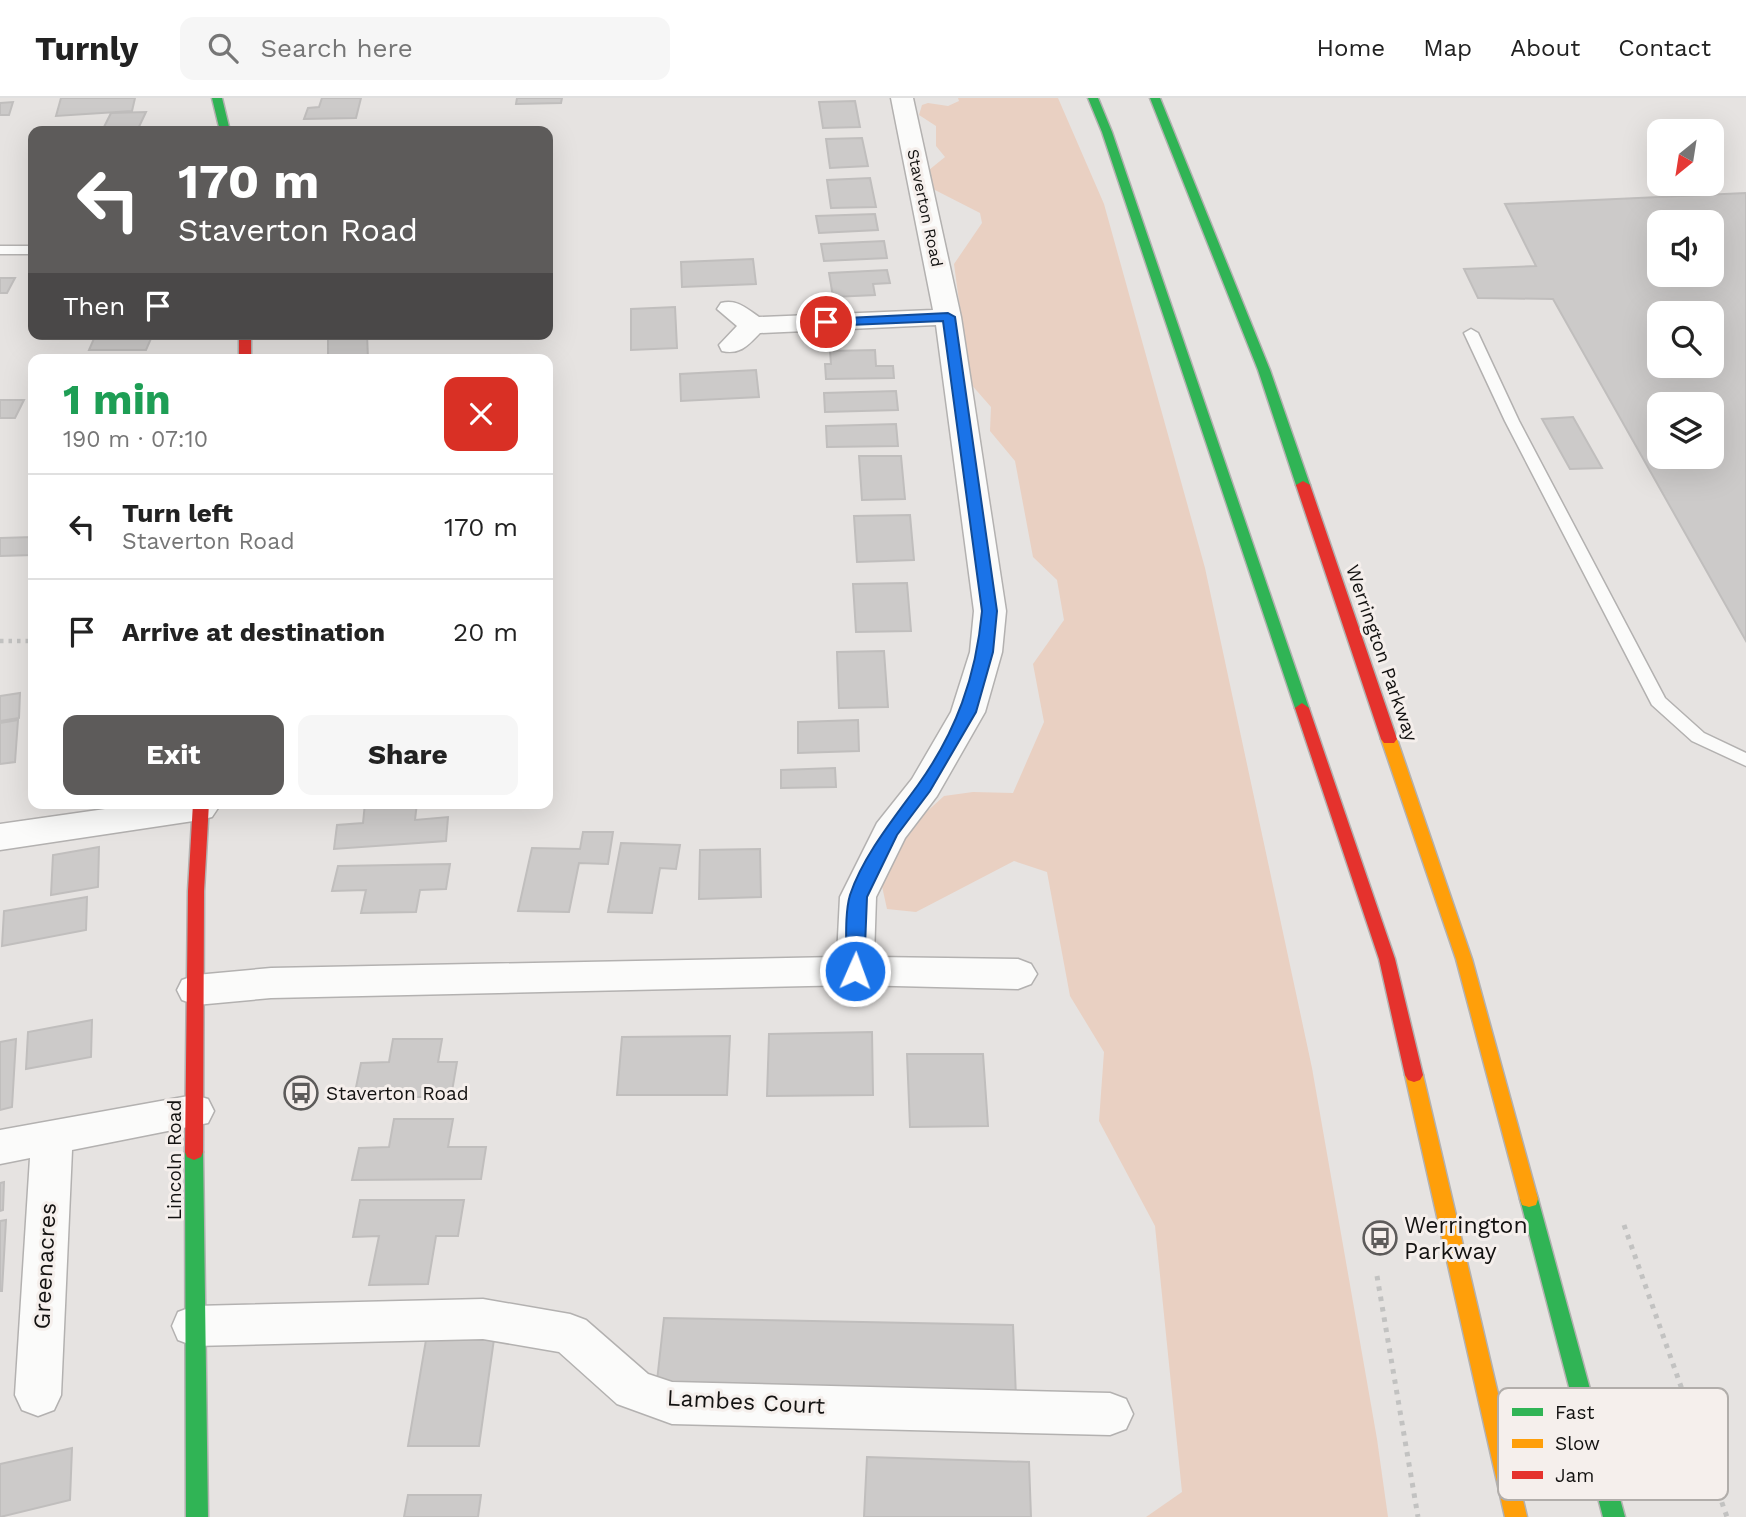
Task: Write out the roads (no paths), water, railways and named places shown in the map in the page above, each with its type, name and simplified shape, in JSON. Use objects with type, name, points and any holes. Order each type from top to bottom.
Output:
[{"type":"main road","points":[[217,98],[224,126]]},
{"type":"main road","points":[[1093,98],[1107,132],[1387,959],[1498,1439]]},
{"type":"main road","name":"Werrington Parkway","points":[[1155,98],[1264,370],[1464,959],[1579,1388]]},
{"type":"main road","name":"Lincoln Road","points":[[197,1517],[194,1111],[200,809]]},
{"type":"main road","name":"Werrington Parkway","points":[[1609,1500],[1614,1517]]},
{"type":"street","name":"Staverton Road","points":[[855,971],[858,897],[890,832],[925,787],[968,712],[986,652],[990,611],[948,317],[902,98]]},
{"type":"street","points":[[730,309],[753,326],[948,317]]},
{"type":"street","points":[[732,345],[753,326]]},
{"type":"street","points":[[0,837],[181,809]]},
{"type":"street","points":[[196,990],[271,983],[855,971],[1018,974]]},
{"type":"street","points":[[0,1147],[194,1111]]},
{"type":"street","name":"Greenacres","points":[[38,1395],[52,1138]]},
{"type":"street","name":"Lambes Court","points":[[194,1326],[483,1319],[570,1334],[633,1389],[671,1403],[1110,1414]]},
{"type":"lane","points":[[0,250],[28,250]]},
{"type":"lane","points":[[1471,332],[1512,421],[1658,701],[1698,737],[1746,760]]},
{"type":"place","name":"Staverton Road","points":[[301,1093]]},
{"type":"place","name":"Werrington Parkway","points":[[1380,1238]]}]
